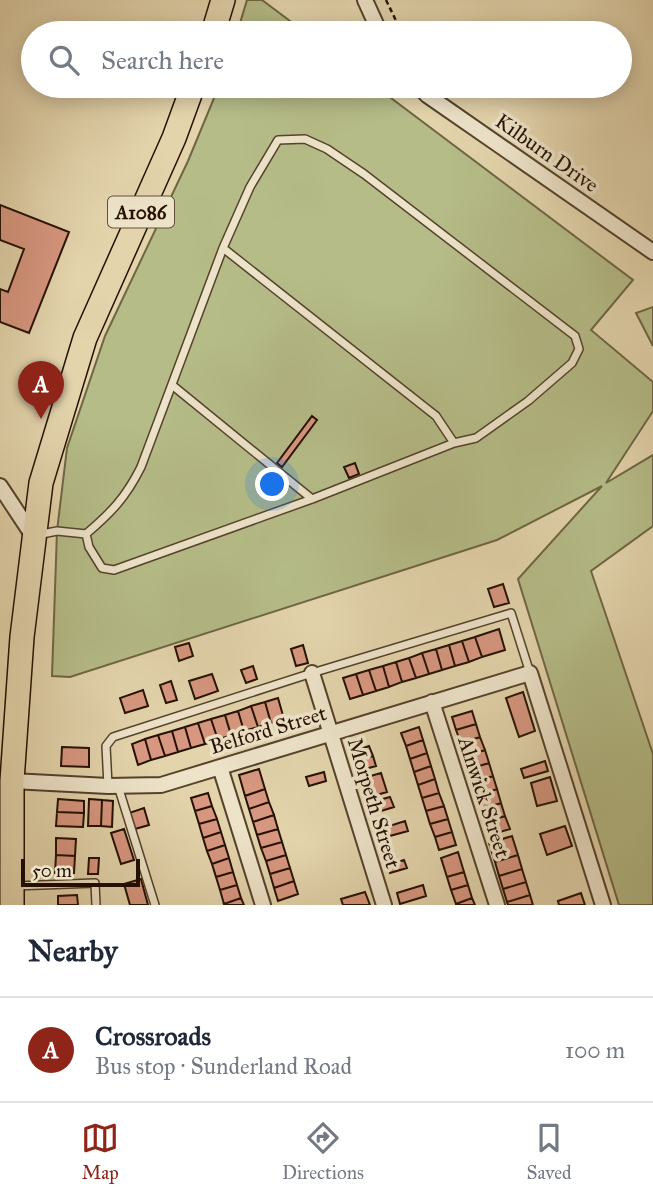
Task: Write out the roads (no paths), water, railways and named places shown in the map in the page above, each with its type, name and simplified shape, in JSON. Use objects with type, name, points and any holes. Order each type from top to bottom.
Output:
[{"type":"main road","points":[[217,21],[223,0]]},
{"type":"main road","name":"A1086","points":[[11,896],[12,780],[22,637],[41,483],[85,338],[174,138],[189,98]]},
{"type":"street","points":[[365,0],[375,21]]},
{"type":"street","name":"Kilburn Drive","points":[[435,98],[653,252]]},
{"type":"street","points":[[1,490],[33,536]]},
{"type":"street","name":"Morpeth Street","points":[[312,673],[384,905]]},
{"type":"street","points":[[530,673],[603,905]]},
{"type":"street","name":"Belford Street","points":[[12,780],[113,786],[161,785],[530,673]]},
{"type":"street","name":"Alnwick Street","points":[[432,702],[497,905]]},
{"type":"street","points":[[220,767],[263,905]]},
{"type":"lane","points":[[33,536],[57,531],[86,534],[112,513],[128,492],[141,467],[223,248],[250,187],[278,140],[305,139],[327,149],[364,174],[575,336],[579,349],[572,363],[528,401],[477,438],[454,443],[312,499],[114,570],[102,568],[89,547],[86,534]]},
{"type":"lane","points":[[223,248],[436,416],[454,443]]},
{"type":"lane","points":[[172,385],[312,499]]},
{"type":"lane","points":[[155,905],[113,786],[106,746],[113,737],[511,613],[530,673]]},
{"type":"lane","points":[[11,896],[94,883],[96,905]]},
{"type":"place","name":"Crossroads","points":[[41,419]]}]
